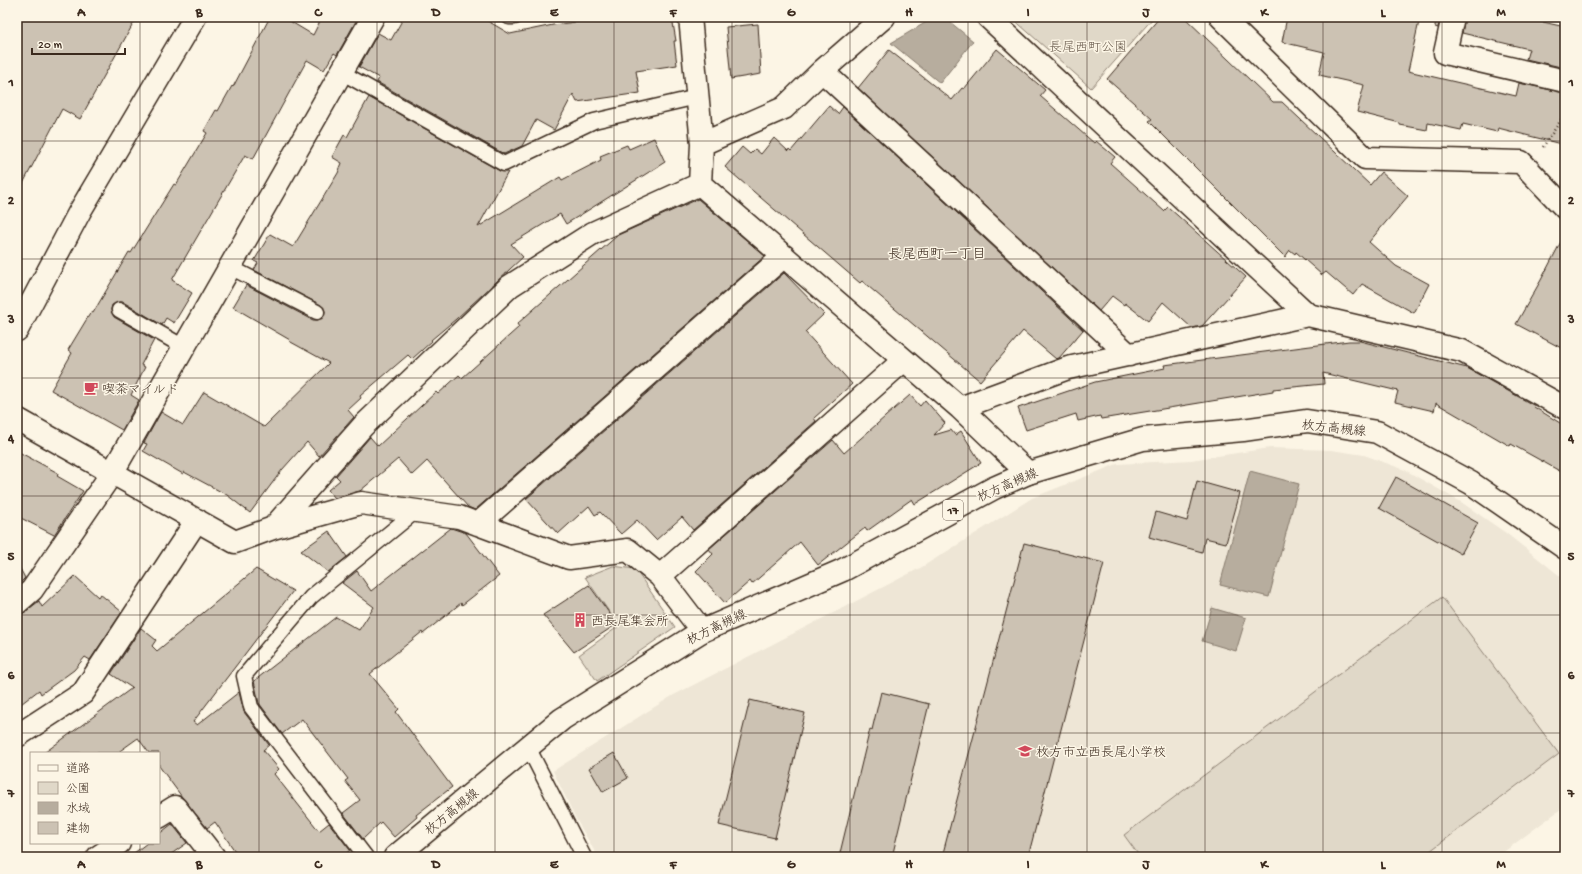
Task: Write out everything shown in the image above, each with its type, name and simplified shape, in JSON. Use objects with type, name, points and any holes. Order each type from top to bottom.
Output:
[{"type":"street","points":[[17,330],[80,211],[195,17]]},
{"type":"street","points":[[17,603],[32,590],[112,473],[373,17]]},
{"type":"street","points":[[690,17],[702,144],[700,184]]},
{"type":"street","points":[[702,144],[784,108],[822,71],[884,17]]},
{"type":"street","points":[[988,17],[1308,315]]},
{"type":"street","points":[[1221,17],[1365,158],[1520,162],[1565,208]]},
{"type":"street","points":[[1453,17],[1445,53],[1565,81]]},
{"type":"street","points":[[822,71],[1129,355]]},
{"type":"street","points":[[700,184],[960,408],[1028,473]]},
{"type":"street","points":[[272,528],[363,426],[510,286],[593,233],[700,184]]},
{"type":"street","points":[[478,524],[784,256]]},
{"type":"street","points":[[960,408],[1068,368],[1308,315],[1462,351],[1565,408]]},
{"type":"street","points":[[660,576],[904,360]]},
{"type":"street","points":[[17,419],[235,542],[272,528],[361,503],[459,517],[569,558],[628,550],[660,576],[702,631]]},
{"type":"street","name":"枚方高槻線","points":[[399,856],[562,719],[702,631],[842,570],[994,488],[1028,473],[1143,440],[1307,422],[1377,432],[1471,483],[1565,548]]},
{"type":"street","points":[[17,736],[83,693],[197,520]]},
{"type":"street","points":[[160,816],[175,807],[214,857]]},
{"type":"street","points":[[98,857],[118,844]]},
{"type":"lane","points":[[509,17],[515,17]]},
{"type":"lane","points":[[342,72],[504,164],[594,121],[697,97]]},
{"type":"lane","points":[[230,267],[317,312]]},
{"type":"lane","points":[[119,310],[184,347]]},
{"type":"lane","points":[[366,857],[251,707],[244,676],[311,597],[416,511]]},
{"type":"lane","points":[[528,747],[584,857]]},
{"type":"path","points":[[1528,170],[1565,114]]},
{"type":"shaded area","name":"枚方市立西長尾小学校","points":[[1270,448],[1331,450],[1364,455],[1405,470],[1461,502],[1506,533],[1565,580],[1565,806],[1497,857],[598,857],[576,819],[553,771],[672,696],[922,567],[1032,498],[1117,464],[1191,460]]},
{"type":"green space","name":"長尾西町公園","points":[[1011,17],[1154,17],[1091,88]]},
{"type":"green space","points":[[613,566],[635,569],[675,627],[597,681],[579,655],[619,626],[585,577]]},
{"type":"green space","points":[[1442,597],[1559,754],[1422,857],[1140,857],[1124,835]]},
{"type":"water","points":[[935,17],[944,17],[973,41],[940,83],[891,43]]},
{"type":"water","points":[[1250,471],[1299,484],[1269,597],[1220,585]]},
{"type":"water","points":[[1212,608],[1246,618],[1236,651],[1202,641]]},
{"type":"building","points":[[17,17],[137,17],[80,119],[62,109],[17,195]]},
{"type":"building","points":[[270,17],[283,17],[313,35],[322,17],[348,17],[356,21],[337,55],[334,53],[324,70],[307,60],[253,159],[245,155],[172,280],[192,293],[174,323],[166,318],[162,325],[123,302],[112,305],[111,310],[114,317],[154,340],[141,365],[145,367],[131,395],[139,400],[122,430],[51,390],[72,353],[68,350],[91,312],[93,313],[129,252],[131,253],[174,184],[176,185],[207,133],[204,131],[216,110],[218,111],[232,86],[233,87]]},
{"type":"building","points":[[404,17],[481,17],[510,34],[553,25],[613,17],[672,17],[676,41],[674,41],[677,65],[636,71],[640,93],[577,102],[573,94],[554,130],[536,120],[522,146],[504,154],[377,82],[379,78],[359,67],[378,33],[391,40]]},
{"type":"building","points":[[1160,17],[1184,17],[1273,102],[1282,102],[1370,185],[1381,172],[1408,196],[1369,242],[1396,266],[1429,284],[1414,313],[1362,284],[1353,295],[1326,272],[1322,275],[1296,252],[1295,254],[1290,250],[1285,257],[1149,121],[1152,119],[1107,79]]},
{"type":"building","points":[[1287,17],[1420,17],[1408,71],[1516,96],[1519,83],[1565,93],[1565,145],[1498,128],[1497,132],[1463,124],[1461,130],[1428,123],[1427,130],[1400,125],[1400,123],[1357,112],[1364,85],[1319,75],[1324,52],[1282,42]]},
{"type":"building","points":[[1436,17],[1440,17],[1438,28],[1435,27]]},
{"type":"building","points":[[1465,17],[1521,17],[1565,27],[1565,68],[1526,59],[1529,49],[1462,33]]},
{"type":"building","points":[[758,24],[761,74],[731,79],[726,27]]},
{"type":"building","points":[[997,49],[1045,90],[1040,96],[1094,143],[1096,141],[1115,157],[1110,163],[1164,211],[1168,207],[1246,277],[1202,326],[1192,328],[1163,302],[1148,321],[1125,303],[1124,305],[1112,296],[1099,311],[858,88],[889,50],[952,100],[962,88],[964,89]]},
{"type":"building","points":[[369,97],[500,171],[508,172],[478,227],[560,177],[562,180],[601,160],[600,156],[627,145],[629,149],[654,138],[665,162],[566,224],[560,214],[511,244],[523,257],[412,359],[408,355],[360,396],[361,398],[348,410],[354,417],[319,456],[307,442],[282,470],[250,513],[227,495],[184,472],[183,474],[143,451],[147,444],[144,443],[161,412],[183,425],[204,392],[264,427],[329,363],[233,307],[246,285],[313,320],[318,320],[324,316],[325,311],[321,305],[254,270],[258,263],[254,261],[270,234],[293,247],[338,173],[342,163],[332,157],[344,135],[347,137]]},
{"type":"building","points":[[829,106],[838,114],[843,107],[1083,330],[1059,358],[1056,359],[1023,331],[980,381],[862,281],[860,283],[725,167],[742,147],[750,154],[755,149],[761,154],[774,138],[788,151],[789,149],[791,151]]},
{"type":"building","points":[[698,199],[765,256],[475,510],[468,507],[427,461],[412,475],[398,459],[360,491],[335,498],[328,490],[340,480],[336,476],[370,437],[378,446],[436,392],[438,394],[459,375],[462,378],[519,327],[517,324],[618,235]]},
{"type":"building","points":[[1565,234],[1565,350],[1516,324]]},
{"type":"building","points":[[784,273],[824,314],[805,332],[852,384],[814,418],[816,421],[693,530],[682,517],[656,540],[637,520],[621,534],[600,512],[595,515],[589,506],[558,534],[526,499]]},
{"type":"building","points":[[1349,341],[1360,341],[1467,368],[1535,406],[1534,407],[1565,426],[1565,474],[1511,444],[1510,446],[1436,403],[1434,411],[1395,402],[1398,391],[1323,373],[1324,384],[1273,389],[1273,391],[1101,419],[1100,416],[1078,421],[1076,414],[1026,430],[1018,408],[1095,382],[1165,368],[1164,365]]},
{"type":"building","points":[[910,395],[920,406],[925,400],[945,423],[934,435],[951,430],[955,435],[961,431],[981,463],[915,504],[912,499],[867,531],[865,528],[818,565],[800,542],[752,584],[750,581],[725,603],[696,571],[713,554],[709,549],[833,440],[844,453]]},
{"type":"building","points":[[17,451],[58,473],[57,476],[83,491],[54,535],[17,516]]},
{"type":"building","points":[[1396,477],[1478,523],[1461,554],[1379,508]]},
{"type":"building","points":[[1197,481],[1240,493],[1226,543],[1205,538],[1202,552],[1149,537],[1156,512],[1187,521]]},
{"type":"building","points":[[451,528],[466,533],[499,576],[462,605],[461,603],[423,634],[422,632],[370,674],[399,709],[396,712],[452,787],[416,815],[417,817],[394,837],[381,822],[363,839],[343,813],[360,800],[345,781],[348,779],[302,719],[282,734],[259,703],[254,681],[336,617],[359,630],[374,607],[342,583],[357,571],[371,591]]},
{"type":"building","points":[[329,531],[347,557],[328,572],[301,551]]},
{"type":"building","points":[[1024,543],[1104,563],[1028,857],[942,857]]},
{"type":"building","points":[[17,563],[25,578],[17,586]]},
{"type":"building","points":[[256,569],[293,591],[193,722],[197,725],[239,692],[244,712],[269,745],[263,750],[279,769],[274,774],[319,831],[329,823],[350,850],[342,857],[239,857],[215,822],[207,828],[182,797],[160,767],[160,752],[148,752],[138,738],[118,752],[45,752],[132,688],[111,674],[141,628],[156,640],[152,646],[157,651]]},
{"type":"building","points":[[75,576],[98,597],[100,594],[122,612],[90,660],[85,657],[74,670],[41,694],[39,690],[17,707],[17,615],[25,612],[39,601],[42,607]]},
{"type":"building","name":"西長尾集会所","points":[[589,585],[617,624],[574,652],[543,615]]},
{"type":"building","points":[[881,692],[929,704],[892,857],[839,857],[870,729],[872,730]]},
{"type":"building","points":[[750,700],[805,713],[775,838],[719,825]]},
{"type":"building","points":[[614,753],[628,778],[603,792],[589,768]]},
{"type":"building","points":[[172,824],[187,843],[167,857],[129,857],[146,844],[160,844],[160,833]]},
{"type":"place","name":"喫茶マイルド","points":[[91,388]]},
{"type":"place","name":"西長尾集会所","points":[[580,620]]},
{"type":"place","name":"枚方市立西長尾小学校","points":[[1025,751]]},
{"type":"district","name":"長尾西町一丁目","points":[[937,253]]}]
